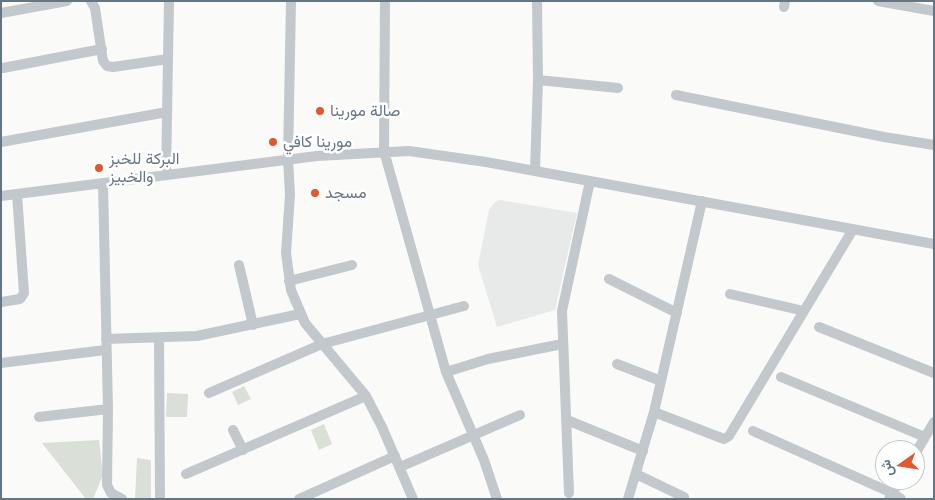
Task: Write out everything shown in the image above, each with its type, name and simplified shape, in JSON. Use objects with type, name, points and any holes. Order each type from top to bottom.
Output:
[{"type":"street","points":[[1,13],[68,1]]},
{"type":"street","points":[[91,1],[96,8],[103,61],[110,67],[168,59]]},
{"type":"street","points":[[166,175],[169,1]]},
{"type":"street","points":[[292,1],[288,159],[290,195],[286,253],[289,281],[300,314],[322,344],[366,396],[413,499]]},
{"type":"street","points":[[386,1],[384,151],[446,372],[473,435],[497,499]]},
{"type":"street","points":[[535,170],[538,80],[537,1]]},
{"type":"street","points":[[878,1],[934,11]]},
{"type":"street","points":[[3,68],[102,49]]},
{"type":"street","points":[[538,80],[618,88]]},
{"type":"street","points":[[676,95],[884,137],[934,144]]},
{"type":"street","points":[[1,142],[167,112]]},
{"type":"street","points":[[1,196],[288,159],[384,151],[409,151],[535,170],[852,231],[934,244]]},
{"type":"street","points":[[569,493],[567,420],[561,328],[565,292],[590,181]]},
{"type":"street","points":[[103,183],[105,350],[108,409],[107,485],[111,493],[122,499]]},
{"type":"street","points":[[1,302],[20,299],[24,293],[17,194]]},
{"type":"street","points":[[628,499],[654,412],[702,201]]},
{"type":"street","points":[[654,412],[724,438],[729,436],[852,231]]},
{"type":"street","points":[[239,264],[253,325]]},
{"type":"street","points":[[289,281],[352,265]]},
{"type":"street","points":[[609,279],[677,313]]},
{"type":"street","points":[[730,294],[804,311]]},
{"type":"street","points":[[209,393],[322,344],[464,306]]},
{"type":"street","points":[[106,339],[159,339],[198,336],[300,314]]},
{"type":"street","points":[[819,327],[934,372]]},
{"type":"street","points":[[159,339],[160,499]]},
{"type":"street","points":[[446,372],[512,353],[562,344]]},
{"type":"street","points":[[1,363],[105,350]]},
{"type":"street","points":[[617,364],[661,381]]},
{"type":"street","points":[[782,377],[925,437]]},
{"type":"street","points":[[186,474],[366,396]]},
{"type":"street","points":[[39,417],[108,409]]},
{"type":"street","points":[[400,467],[520,415]]},
{"type":"street","points":[[567,420],[643,451]]},
{"type":"street","points":[[923,440],[934,422]]},
{"type":"street","points":[[233,430],[243,450]]},
{"type":"street","points":[[753,431],[894,497]]},
{"type":"street","points":[[299,499],[395,456]]},
{"type":"street","points":[[636,474],[684,496]]},
{"type":"shaded area","points":[[500,200],[577,213],[555,310],[497,327],[478,265],[489,210],[495,202]]},
{"type":"shaded area","points":[[244,386],[251,399],[238,405],[232,392]]},
{"type":"shaded area","points":[[167,393],[188,394],[187,417],[166,417]]},
{"type":"shaded area","points":[[324,424],[332,444],[319,450],[311,430]]},
{"type":"shaded area","points":[[99,440],[103,475],[93,499],[86,499],[42,443]]},
{"type":"shaded area","points":[[137,458],[151,460],[151,499],[135,499]]},
{"type":"place","name":"صالة مورينا","points":[[320,111]]},
{"type":"place","name":"مورينا كافي","points":[[273,142]]},
{"type":"place","name":"البركة للخبز والخبيز","points":[[99,168]]},
{"type":"place","name":"مسجد","points":[[315,193]]}]
